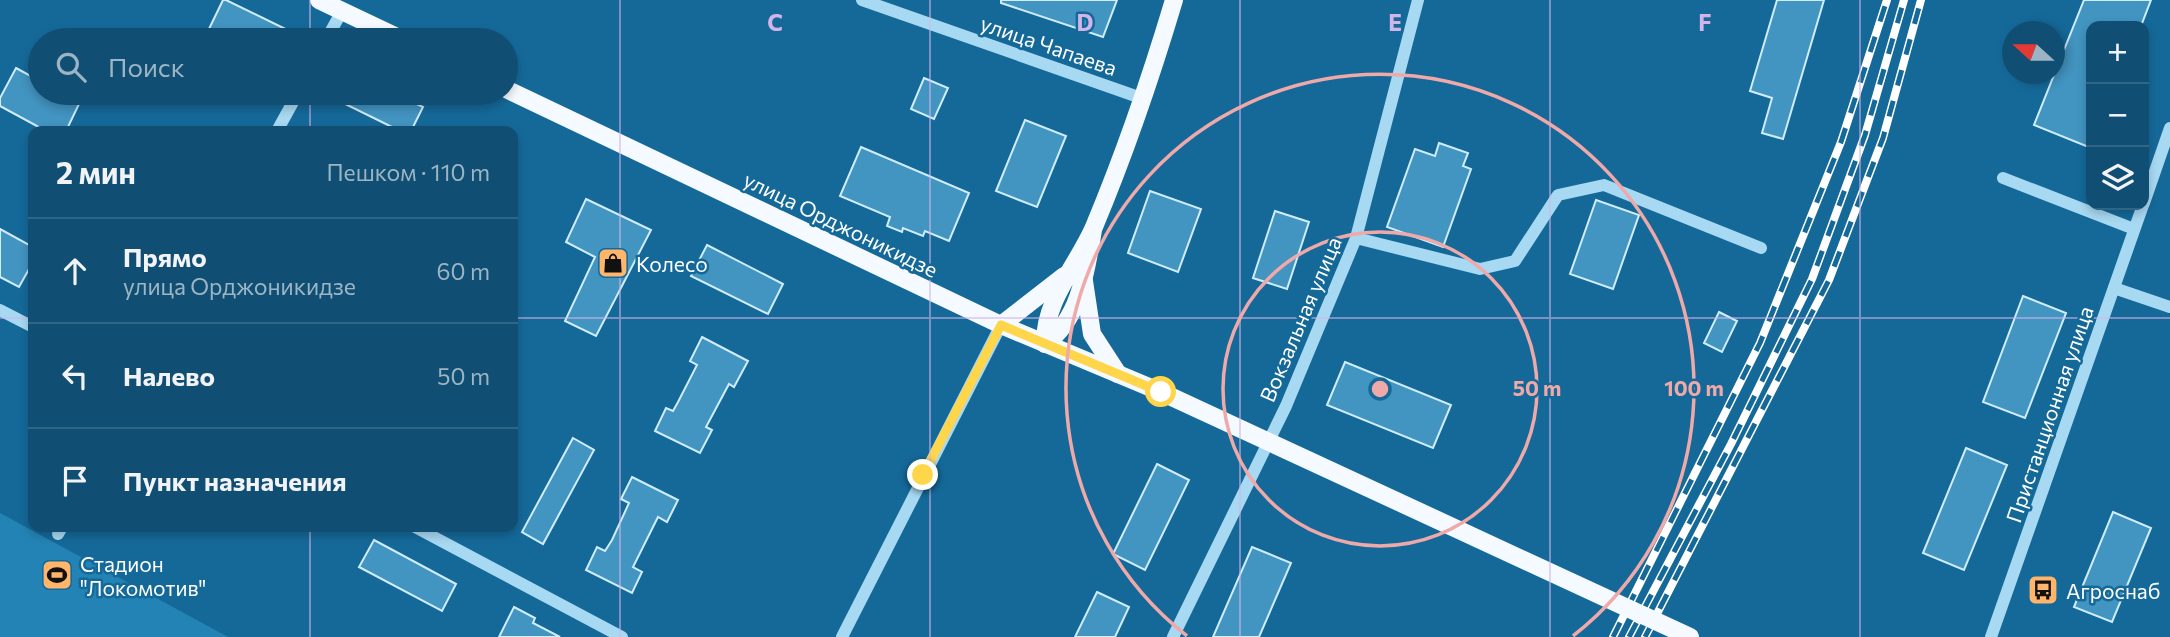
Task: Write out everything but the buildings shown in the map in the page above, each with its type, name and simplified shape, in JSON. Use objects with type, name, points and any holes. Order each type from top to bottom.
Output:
[{"type":"main road","points":[[319,0],[378,28]]},
{"type":"main road","points":[[1045,344],[1045,324],[1067,274],[1093,230],[1144,99],[1174,0]]},
{"type":"main road","name":"улица Орджоникидзе","points":[[518,95],[1001,325],[1161,392],[1690,637]]},
{"type":"main road","points":[[1045,344],[1062,332],[1084,281],[1093,230]]},
{"type":"main road","points":[[1001,325],[1067,274]]},
{"type":"main road","points":[[1084,281],[1092,334],[1118,373]]},
{"type":"street","name":"улица Чапаева","points":[[862,0],[1144,99]]},
{"type":"street","name":"Вокзальная улица","points":[[1173,637],[1286,406],[1356,237],[1418,0]]},
{"type":"street","points":[[333,28],[342,11]]},
{"type":"street","points":[[280,126],[291,105]]},
{"type":"street","name":"Пристанционная улица","points":[[2149,187],[2170,128]]},
{"type":"street","points":[[2003,178],[2134,229]]},
{"type":"street","points":[[1356,237],[1480,269],[1514,261],[1558,195],[1604,184],[1761,248]]},
{"type":"street","name":"Пристанционная улица","points":[[1991,637],[2141,210]]},
{"type":"street","points":[[2114,288],[2170,307]]},
{"type":"street","points":[[0,310],[28,324]]},
{"type":"street","points":[[842,637],[1001,325]]},
{"type":"street","points":[[424,532],[622,637]]},
{"type":"shaded area","name":"Стадион \"Локомотив\"","points":[[0,513],[28,528],[28,532],[35,532],[228,637],[0,637]]},
{"type":"railway","points":[[1613,637],[1760,343],[1841,142],[1887,0]]},
{"type":"railway","points":[[1629,637],[1731,444],[1812,279],[1865,135],[1904,0]]},
{"type":"railway","points":[[1645,637],[1829,280],[1883,138],[1921,0]]},
{"type":"place","name":"Колесо","points":[[613,263]]},
{"type":"place","name":"Стадион \"Локомотив\"","points":[[57,575]]},
{"type":"place","name":"Агроснаб","points":[[2043,590]]},
{"type":"route","points":[[923,475],[1001,325],[1161,392]]}]
